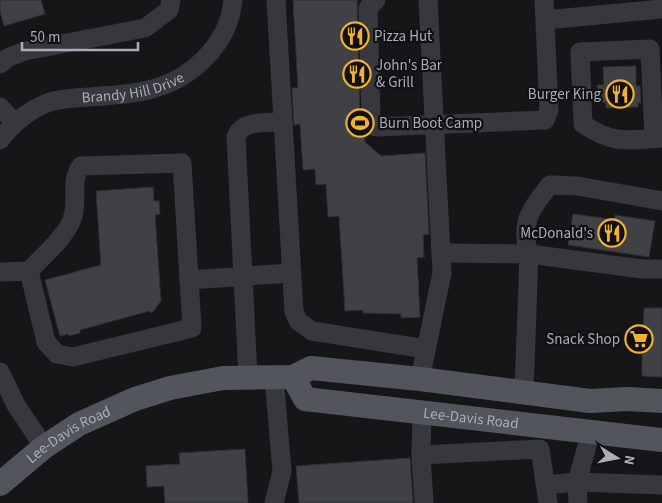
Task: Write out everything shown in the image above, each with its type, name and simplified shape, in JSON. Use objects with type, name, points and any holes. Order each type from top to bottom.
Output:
[{"type":"main road","name":"Lee-Davis Road","points":[[0,484],[44,447],[79,424],[135,399],[194,382],[248,377],[283,377],[311,368],[420,379],[590,401],[662,401]]},
{"type":"main road","name":"Lee-Davis Road","points":[[283,377],[305,399],[662,440]]},
{"type":"main road","points":[[422,413],[438,399],[490,398],[524,392]]},
{"type":"street","points":[[0,64],[7,58],[25,51],[145,28],[169,10],[171,0]]},
{"type":"street","name":"Brandy Hill Drive","points":[[0,140],[14,122],[49,102],[142,93],[170,84],[193,70],[213,50],[222,37],[229,20],[232,0]]},
{"type":"street","points":[[276,0],[294,312],[304,326],[312,331],[426,349]]},
{"type":"street","points":[[376,0],[368,8],[371,118],[376,127],[544,120],[549,110],[544,0]]},
{"type":"street","points":[[420,379],[442,274],[428,0]]},
{"type":"street","points":[[545,20],[662,9]]},
{"type":"street","points":[[547,54],[580,52],[650,49],[658,138],[613,140],[600,136],[583,124],[580,52]]},
{"type":"street","points":[[0,106],[14,122]]},
{"type":"street","points":[[248,377],[236,137],[239,129],[245,125],[283,122]]},
{"type":"street","points":[[0,272],[29,271],[69,226],[74,215],[75,174],[82,166],[182,163],[192,328],[73,357],[57,354],[46,342],[29,271]]},
{"type":"street","points":[[524,392],[529,254],[524,236],[532,206],[550,185],[577,186],[662,201]]},
{"type":"street","points":[[442,253],[529,254],[642,269],[662,268]]},
{"type":"street","points":[[189,280],[292,273]]},
{"type":"street","points":[[0,372],[16,405],[44,447]]},
{"type":"street","points":[[274,503],[282,471],[283,377]]},
{"type":"street","points":[[422,413],[421,455],[424,503]]},
{"type":"street","points":[[578,503],[577,482],[591,431]]},
{"type":"street","points":[[421,455],[540,448],[547,494],[577,482],[662,485]]},
{"type":"building","points":[[0,0],[41,0],[45,14],[4,26],[0,11]]},
{"type":"building","points":[[293,0],[357,0],[360,118],[364,129],[365,142],[381,156],[425,153],[429,234],[423,235],[424,257],[417,258],[420,317],[401,318],[401,314],[363,313],[363,310],[345,311],[339,216],[328,217],[326,184],[316,185],[315,169],[303,170],[300,124],[294,125],[292,88],[298,88]]},
{"type":"building","name":"Burger King","points":[[636,66],[636,86],[640,86],[641,103],[638,103],[638,107],[606,108],[606,102],[598,103],[597,85],[604,85],[603,67]]},
{"type":"building","points":[[153,187],[154,201],[159,201],[160,214],[155,215],[161,301],[152,313],[149,311],[80,330],[80,333],[60,336],[45,280],[101,265],[96,191]]},
{"type":"building","name":"McDonald's","points":[[573,214],[610,219],[615,218],[615,215],[655,221],[649,257],[568,245]]},
{"type":"building","points":[[644,308],[662,308],[662,377],[642,376],[642,350],[634,350],[634,334],[643,334]]},
{"type":"building","points":[[245,449],[248,503],[165,503],[164,486],[147,487],[146,466],[180,464],[179,453]]},
{"type":"building","points":[[410,458],[413,503],[299,503],[296,466]]},
{"type":"place","name":"Pizza Hut","points":[[355,36]]},
{"type":"place","name":"John's Bar & Grill","points":[[357,74]]},
{"type":"place","name":"Burger King","points":[[620,94]]},
{"type":"place","name":"Burn Boot Camp","points":[[360,123]]},
{"type":"place","name":"McDonald's","points":[[612,233]]},
{"type":"place","name":"Snack Shop","points":[[639,339]]}]
